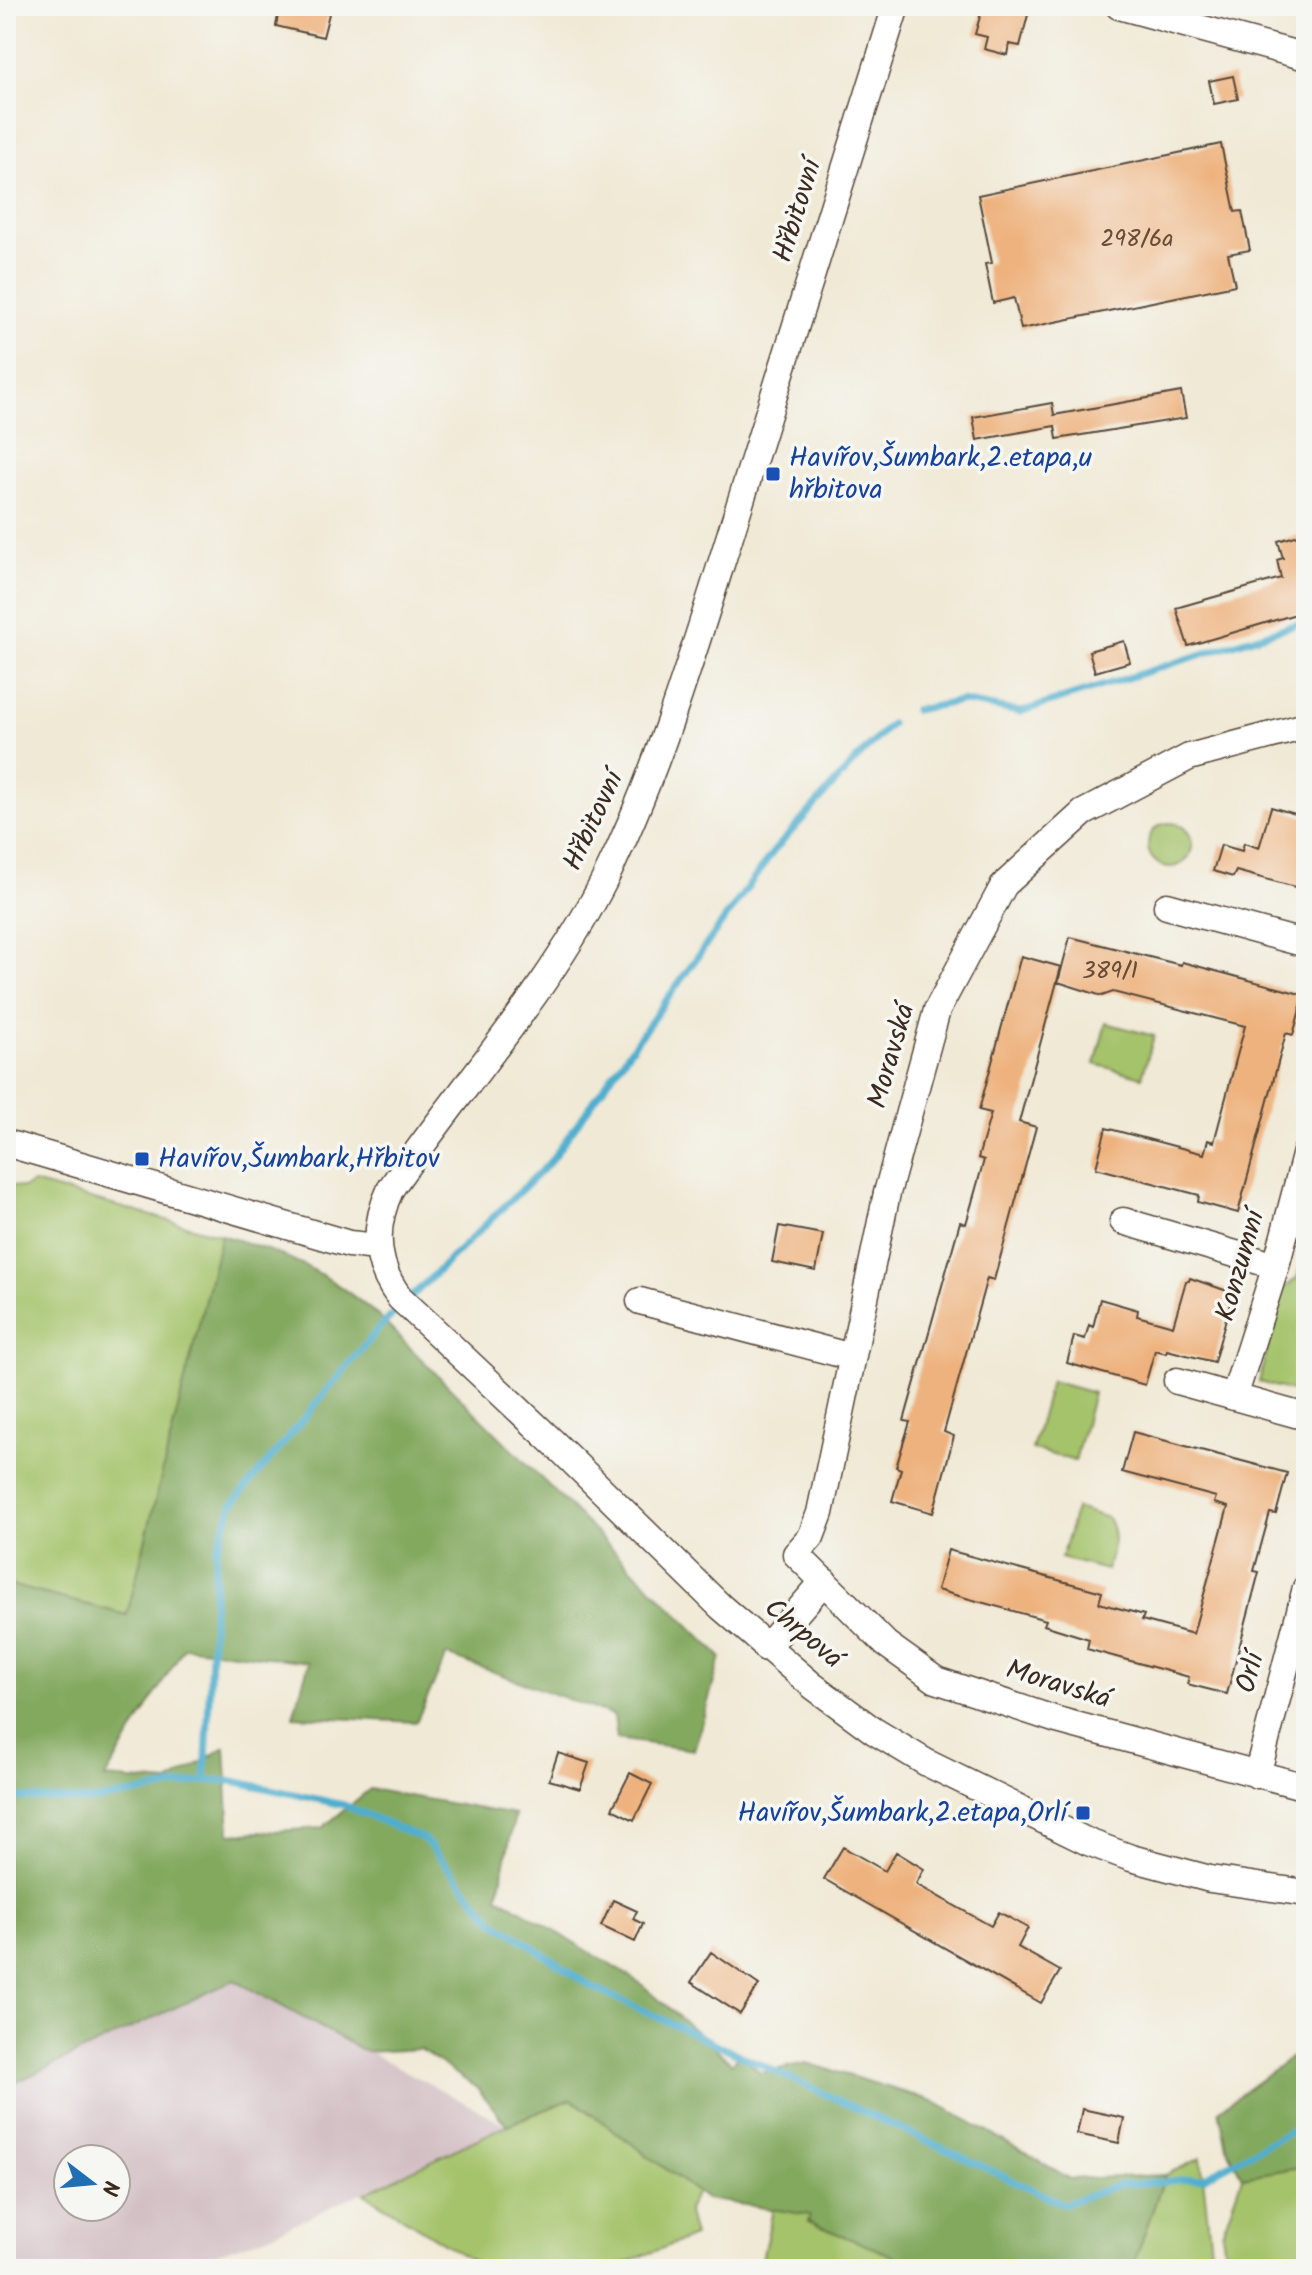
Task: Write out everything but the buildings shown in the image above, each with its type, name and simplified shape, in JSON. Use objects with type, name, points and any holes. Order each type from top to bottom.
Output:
[{"type":"street","name":"Hřbitovní","points":[[378,1247],[379,1221],[391,1188],[517,1022],[564,950],[605,878],[653,769],[896,6]]},
{"type":"street","points":[[1119,6],[1306,57]]},
{"type":"street","name":"Moravská","points":[[1306,726],[1189,757],[1083,813],[1004,885],[937,1010],[887,1193],[820,1513],[811,1537],[796,1554],[886,1644],[936,1680],[1057,1720],[1306,1787]]},
{"type":"street","points":[[1167,906],[1306,944]]},
{"type":"street","points":[[6,1143],[349,1244],[378,1247]]},
{"type":"street","name":"Konzumní","points":[[1234,1397],[1276,1266],[1306,1152]]},
{"type":"street","points":[[1123,1221],[1276,1266]]},
{"type":"street","name":"Chrpová","points":[[378,1247],[383,1269],[400,1298],[766,1648],[845,1710],[902,1749],[1073,1836],[1131,1858],[1210,1879],[1306,1893]]},
{"type":"street","points":[[640,1301],[852,1357]]},
{"type":"street","points":[[1177,1381],[1306,1417]]},
{"type":"street","points":[[766,1648],[824,1581]]},
{"type":"street","name":"Orlí","points":[[1257,1775],[1306,1588]]},
{"type":"shaded area","points":[[234,1980],[507,2125],[268,2236],[172,2269],[6,2269],[6,2079],[12,2084]]},
{"type":"green space","points":[[1170,823],[1185,830],[1192,845],[1185,860],[1170,867],[1155,860],[1148,845],[1155,830]]},
{"type":"green space","points":[[1106,1023],[1154,1036],[1142,1077],[1095,1064]]},
{"type":"green space","points":[[33,1183],[221,1235],[127,1615],[6,1584],[6,1184],[23,1188]]},
{"type":"green space","points":[[221,1235],[304,1265],[339,1286],[377,1315],[721,1657],[694,1750],[617,1739],[614,1716],[447,1655],[416,1722],[293,1716],[309,1662],[184,1647],[105,1778],[169,1783],[225,1747],[230,1834],[322,1828],[370,1789],[515,1815],[498,1896],[640,1983],[732,2063],[741,2053],[760,2073],[807,2063],[933,2101],[1071,2179],[1165,2175],[1132,2269],[926,2269],[808,2222],[810,2215],[706,2199],[572,2099],[507,2125],[478,2089],[420,2049],[366,2052],[234,1980],[12,2084],[6,2079],[6,1584],[127,1615]]},
{"type":"green space","points":[[1306,1248],[1306,1395],[1259,1382],[1282,1290],[1297,1278]]},
{"type":"green space","points":[[1051,1381],[1093,1393],[1075,1461],[1032,1449]]},
{"type":"green space","points":[[1076,1508],[1108,1518],[1114,1538],[1106,1570],[1061,1558]]},
{"type":"green space","points":[[1306,2047],[1306,2166],[1242,2177],[1227,2147],[1219,2110]]},
{"type":"green space","points":[[571,2099],[697,2192],[687,2210],[694,2236],[609,2269],[485,2269],[364,2193],[507,2125]]},
{"type":"green space","points":[[1201,2158],[1213,2269],[1132,2269],[1165,2175]]},
{"type":"green space","points":[[1306,2166],[1306,2269],[1228,2269],[1222,2233],[1242,2177]]},
{"type":"green space","points":[[773,2209],[811,2215],[808,2222],[926,2269],[760,2269]]},
{"type":"waterway","points":[[915,710],[961,701],[1020,712],[1306,621]]},
{"type":"waterway","points":[[205,1781],[216,1551],[232,1505],[379,1328],[549,1163],[773,852],[891,724]]},
{"type":"waterway","points":[[6,1797],[91,1801],[205,1781],[233,1781],[344,1805],[424,1839],[493,1920],[592,1987],[1064,2204],[1119,2185],[1203,2178],[1306,2123]]},
{"type":"place","name":"Havířov,Šumbark,2.etapa,u hřbitova","points":[[773,474]]},
{"type":"place","name":"Havířov,Šumbark,Hřbitov","points":[[142,1159]]},
{"type":"place","name":"Havířov,Šumbark,2.etapa,Orlí","points":[[1083,1813]]}]
